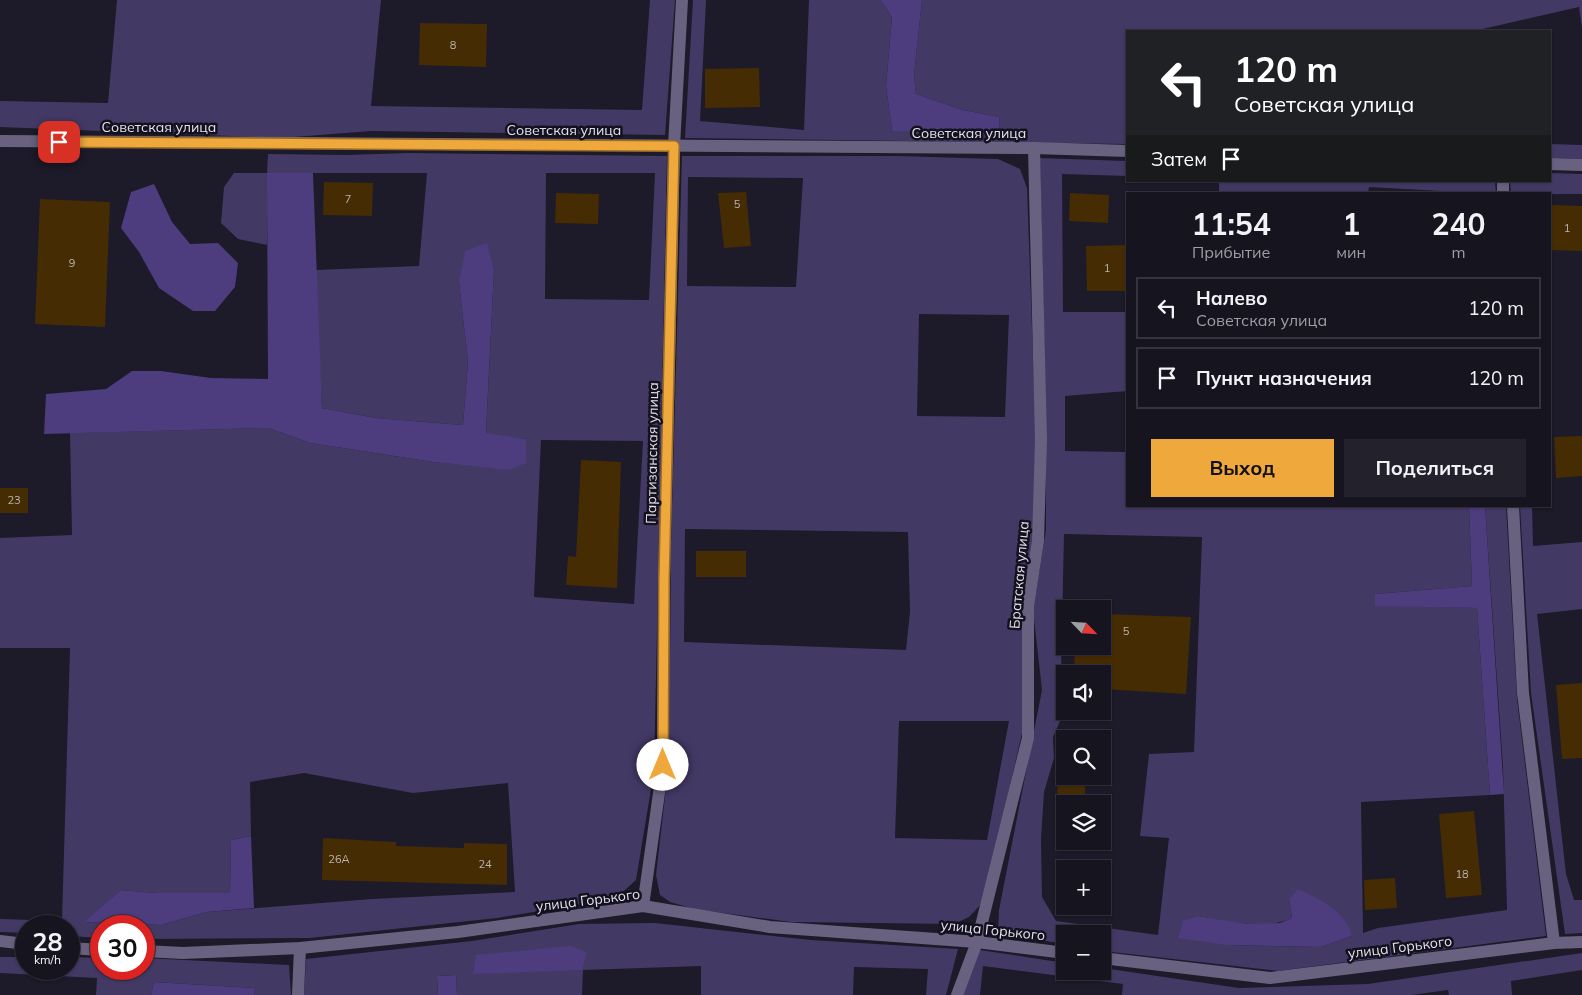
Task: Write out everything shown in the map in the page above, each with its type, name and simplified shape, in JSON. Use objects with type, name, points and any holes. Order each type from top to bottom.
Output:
[{"type":"street","name":"Партизанская улица","points":[[643,906],[663,765],[664,581],[674,146],[682,0]]},
{"type":"street","name":"Советская улица","points":[[0,141],[1034,148],[1126,151]]},
{"type":"street","name":"Братская улица","points":[[957,995],[977,942],[1028,738],[1028,606],[1038,541],[1041,440],[1034,148]]},
{"type":"street","points":[[1551,164],[1582,165]]},
{"type":"street","points":[[1513,507],[1523,693],[1554,943]]},
{"type":"street","name":"улица Горького","points":[[155,952],[183,953],[300,948],[458,932],[643,906],[770,927],[977,942],[1056,952]]},
{"type":"street","points":[[0,941],[15,943]]},
{"type":"street","name":"улица Горького","points":[[1111,959],[1270,978],[1554,943],[1582,942]]},
{"type":"street","points":[[298,995],[300,948]]},
{"type":"shaded area","points":[[117,0],[381,0],[371,106],[642,110],[650,0],[675,0],[665,135],[371,131],[282,138],[0,127],[0,101],[108,103]]},
{"type":"shaded area","points":[[693,0],[706,0],[700,121],[804,130],[809,0],[880,0],[892,17],[886,86],[892,131],[1000,131],[999,117],[963,110],[916,94],[914,75],[922,0],[1582,0],[1582,28],[1579,7],[1478,30],[1126,30],[1126,144],[685,138]]},
{"type":"shaded area","points":[[880,0],[922,0],[914,75],[916,94],[963,110],[999,117],[1000,131],[892,131],[886,86],[892,17]]},
{"type":"shaded area","points":[[1551,144],[1582,145],[1582,159],[1551,158]]},
{"type":"shaded area","points":[[408,153],[667,156],[654,771],[636,880],[616,898],[497,918],[310,938],[155,939],[155,925],[161,925],[207,912],[372,899],[515,892],[508,783],[413,793],[304,773],[250,782],[251,836],[231,840],[230,893],[156,893],[121,890],[93,915],[90,915],[85,922],[90,922],[90,937],[80,937],[80,915],[62,915],[70,648],[0,648],[0,538],[72,535],[70,433],[268,428],[310,443],[433,462],[509,469],[526,439],[486,434],[494,270],[486,243],[459,283],[468,361],[463,425],[376,418],[322,408],[315,270],[419,266],[427,173],[268,173],[267,245],[238,239],[221,223],[224,187],[234,173],[267,173],[268,154],[347,155]],"holes":[[[546,173],[655,173],[649,300],[545,299]],[[541,440],[643,441],[634,604],[534,597]]]},
{"type":"shaded area","points":[[682,156],[899,156],[998,159],[1020,169],[1027,188],[1036,443],[1033,544],[1021,610],[1025,692],[1022,733],[984,901],[969,917],[954,924],[791,922],[694,909],[670,902],[660,895],[656,875],[669,762],[671,542]],"holes":[[[688,177],[803,178],[796,287],[687,286]],[[919,314],[1009,315],[1005,417],[917,416]],[[685,529],[908,532],[910,612],[906,650],[684,642]],[[899,721],[1009,721],[987,840],[895,838]]]},
{"type":"shaded area","points":[[1040,158],[1126,161],[1126,176],[1062,174],[1063,312],[1126,312],[1126,391],[1065,396],[1065,451],[1126,452],[1126,507],[1469,507],[1472,586],[1375,594],[1375,605],[1477,608],[1490,795],[1361,802],[1363,933],[1378,928],[1507,910],[1503,767],[1485,507],[1506,507],[1517,699],[1546,936],[1278,971],[1111,952],[1111,929],[1158,935],[1169,838],[1140,836],[1149,754],[1194,752],[1202,537],[1064,534],[1063,600],[1056,600],[1056,655],[1061,655],[1061,665],[1056,665],[1056,720],[1061,720],[1053,737],[1054,758],[1044,792],[1041,839],[1042,897],[1056,921],[1085,925],[1056,925],[1056,943],[998,933],[999,910],[1042,690],[1033,610],[1046,530],[1046,415]],"holes":[[[1289,899],[1352,936],[1321,947],[1227,945],[1198,916],[1246,924],[1281,922],[1292,918]]]},
{"type":"shaded area","points":[[267,173],[313,173],[322,408],[376,418],[463,425],[468,361],[459,283],[465,251],[487,243],[494,270],[486,433],[526,439],[526,463],[509,470],[433,462],[310,443],[268,428],[44,434],[46,394],[106,389],[132,371],[161,371],[211,378],[268,379]]},
{"type":"shaded area","points":[[1551,173],[1582,174],[1582,194],[1511,192],[1510,182],[1551,182]]},
{"type":"shaded area","points":[[1219,182],[1495,182],[1496,192],[1369,187],[1368,192],[1219,192]]},
{"type":"shaded area","points":[[154,184],[172,222],[190,244],[218,243],[238,263],[235,287],[215,311],[193,311],[159,288],[139,252],[121,228],[131,192]]},
{"type":"shaded area","points":[[1469,507],[1485,507],[1504,794],[1490,795],[1477,608],[1375,606],[1375,594],[1472,586]]},
{"type":"shaded area","points":[[1520,507],[1532,507],[1533,546],[1582,542],[1582,609],[1537,614],[1566,874],[1574,900],[1582,900],[1582,933],[1565,934],[1531,693]]},
{"type":"shaded area","points":[[251,836],[254,908],[207,912],[161,925],[155,925],[155,915],[92,915],[121,890],[156,893],[230,893],[231,840]]},
{"type":"shaded area","points":[[1298,889],[1315,897],[1338,913],[1349,927],[1352,936],[1321,947],[1227,945],[1178,938],[1183,921],[1198,916],[1248,924],[1280,923],[1292,918],[1289,899]]},
{"type":"shaded area","points":[[90,917],[90,922],[84,922]]},
{"type":"shaded area","points":[[0,919],[15,919],[15,933],[0,932]]},
{"type":"shaded area","points":[[655,923],[811,940],[958,949],[946,995],[926,995],[928,969],[854,967],[853,995],[701,995],[701,966],[583,970],[582,995],[457,995],[456,975],[437,976],[438,995],[304,995],[306,959],[472,941],[579,924]]},
{"type":"shaded area","points":[[570,946],[587,952],[582,970],[473,974],[476,955]]},
{"type":"shaded area","points":[[980,950],[1056,962],[1056,975],[983,966],[980,995],[962,995]]},
{"type":"shaded area","points":[[1582,953],[1582,970],[1511,981],[1512,995],[1449,995],[1448,990],[1411,995],[1122,995],[1123,984],[1092,980],[1111,980],[1111,969],[1239,988],[1368,984]]},
{"type":"shaded area","points":[[0,957],[15,957],[15,974],[0,973]]},
{"type":"shaded area","points":[[80,957],[90,958],[90,978],[80,977]]},
{"type":"shaded area","points":[[155,959],[289,965],[291,995],[254,995],[255,988],[154,982],[151,995],[96,995],[97,980],[155,980]]},
{"type":"shaded area","points":[[456,975],[457,995],[438,995],[437,976]]},
{"type":"shaded area","points":[[154,982],[255,988],[254,995],[151,995]]},
{"type":"building","points":[[420,23],[487,24],[486,67],[419,65]]},
{"type":"building","points":[[759,68],[760,107],[705,108],[705,69]]},
{"type":"building","points":[[324,182],[373,183],[372,216],[323,215]]},
{"type":"building","points":[[746,192],[751,246],[724,248],[718,193]]},
{"type":"building","points":[[556,193],[599,194],[598,224],[555,223]]},
{"type":"building","points":[[1070,193],[1109,195],[1108,223],[1069,221]]},
{"type":"building","points":[[40,199],[110,202],[105,327],[35,324]]},
{"type":"building","points":[[1552,205],[1582,206],[1582,251],[1551,250]]},
{"type":"building","points":[[1126,245],[1126,291],[1087,291],[1086,246]]},
{"type":"building","points":[[1582,436],[1582,476],[1556,478],[1554,437]]},
{"type":"building","points":[[581,460],[621,462],[617,588],[566,585],[568,556],[576,557]]},
{"type":"building","points":[[0,488],[28,488],[28,513],[0,513]]},
{"type":"building","points":[[696,551],[746,551],[746,577],[696,577]]},
{"type":"building","points":[[1111,614],[1191,617],[1186,694],[1111,690],[1111,665],[1074,665],[1075,655],[1111,655]]},
{"type":"building","points":[[1582,683],[1582,758],[1562,759],[1556,685]]},
{"type":"building","points":[[1058,785],[1085,785],[1085,795],[1057,795]]},
{"type":"building","points":[[1474,811],[1482,895],[1446,898],[1439,814]]},
{"type":"building","points":[[323,838],[396,842],[396,846],[464,848],[464,843],[507,844],[507,885],[322,880]]},
{"type":"building","points":[[1395,878],[1397,908],[1365,910],[1364,880]]},
{"type":"route","points":[[59,142],[674,146],[664,581],[663,765]]}]
